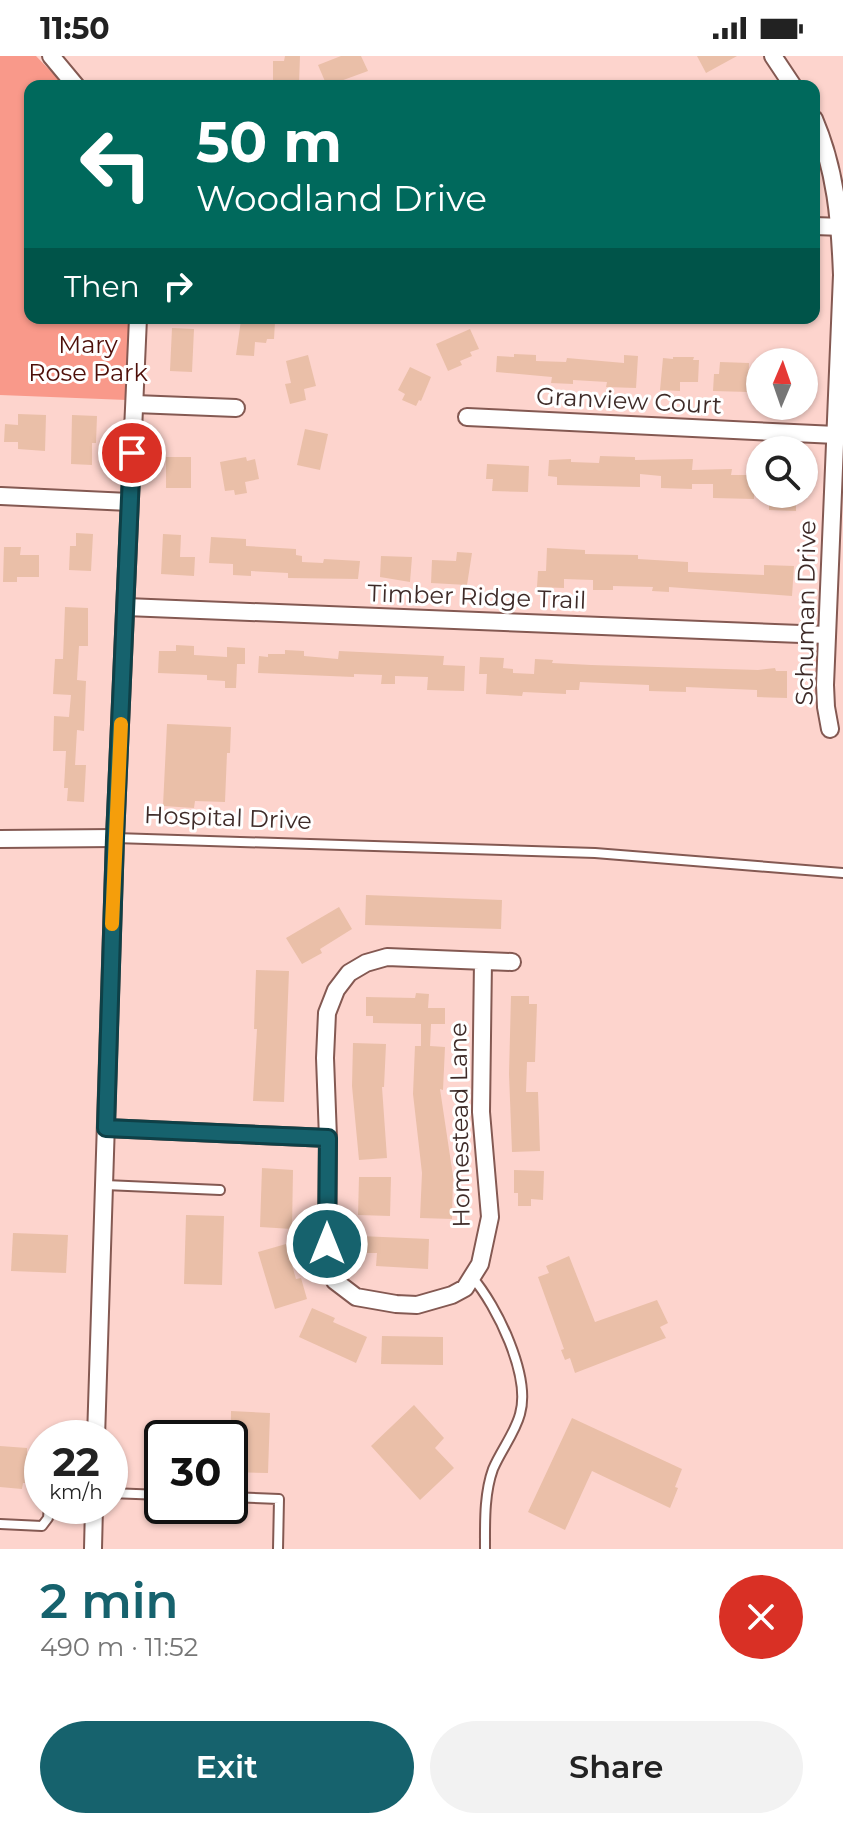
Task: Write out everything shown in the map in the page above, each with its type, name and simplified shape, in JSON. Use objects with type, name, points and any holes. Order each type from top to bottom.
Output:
[{"type":"street","points":[[51,56],[71,80]]},
{"type":"street","points":[[773,56],[789,80]]},
{"type":"street","name":"Schuman Drive","points":[[820,132],[828,150],[842,226],[827,635],[826,707],[830,729]]},
{"type":"street","points":[[820,226],[842,226]]},
{"type":"street","points":[[0,839],[115,838],[138,324]]},
{"type":"street","points":[[135,404],[236,408]]},
{"type":"street","name":"Granview Court","points":[[467,417],[836,435]]},
{"type":"street","points":[[1,496],[129,502]]},
{"type":"street","name":"Timber Ridge Trail","points":[[126,607],[827,635]]},
{"type":"street","name":"Hospital Drive","points":[[97,1420],[115,838]]},
{"type":"street","points":[[472,1277],[465,1288],[452,1295],[417,1305],[371,1302],[356,1297],[335,1281],[327,1257],[327,1013],[336,990],[349,973],[366,963],[387,957],[512,962]]},
{"type":"street","name":"Homestead Lane","points":[[472,1277],[480,1264],[490,1217],[481,1112],[483,961]]},
{"type":"street","points":[[106,1128],[328,1138]]},
{"type":"street","points":[[93,1549],[94,1524]]},
{"type":"lane","name":"Hospital Drive","points":[[115,838],[595,853],[843,873]]},
{"type":"lane","points":[[105,1185],[220,1190]]},
{"type":"lane","points":[[472,1277],[501,1321],[523,1395],[520,1416],[493,1470],[489,1485],[485,1549]]},
{"type":"lane","points":[[248,1498],[279,1499],[278,1549]]},
{"type":"lane","points":[[0,1524],[44,1524]]},
{"type":"green space","name":"Mary Rose Park","points":[[0,56],[36,56],[59,80],[24,80],[24,324],[130,324],[127,400],[0,395]]},
{"type":"building","points":[[285,56],[300,56],[299,80],[273,80],[273,61],[284,61]]},
{"type":"building","points":[[341,56],[361,56],[368,71],[343,80],[324,80],[318,65]]},
{"type":"building","points":[[697,56],[737,56],[706,73]]},
{"type":"building","points":[[240,324],[275,324],[274,339],[267,339],[266,343],[255,342],[254,356],[236,355]]},
{"type":"building","points":[[172,328],[194,329],[192,372],[170,371]]},
{"type":"building","points":[[470,329],[479,349],[460,361],[462,365],[448,371],[436,344]]},
{"type":"building","points":[[514,354],[536,355],[536,361],[566,362],[567,358],[624,363],[624,355],[638,356],[636,388],[606,387],[607,382],[573,380],[573,384],[551,383],[552,377],[496,372],[497,356],[514,357]]},
{"type":"building","points":[[308,355],[316,386],[304,389],[306,400],[290,404],[285,384],[291,383],[286,361]]},
{"type":"building","points":[[694,357],[693,360],[699,360],[698,382],[680,382],[680,391],[660,390],[663,358]]},
{"type":"building","points":[[720,362],[746,363],[746,392],[713,391],[714,374],[719,374]]},
{"type":"building","points":[[410,367],[431,377],[416,406],[402,400],[405,394],[398,390]]},
{"type":"building","points":[[18,414],[46,415],[45,451],[18,449],[18,442],[4,442],[5,424],[18,425]]},
{"type":"building","points":[[72,415],[97,416],[92,465],[71,464]]},
{"type":"building","points":[[305,429],[328,434],[320,470],[297,465]]},
{"type":"building","points":[[600,456],[635,457],[635,460],[693,459],[692,470],[732,469],[731,475],[746,475],[746,499],[713,498],[713,484],[692,484],[692,489],[661,488],[661,476],[640,474],[640,487],[557,485],[557,477],[548,476],[549,460],[599,463]]},
{"type":"building","points":[[166,457],[191,457],[191,488],[166,488]]},
{"type":"building","points":[[246,457],[247,461],[255,459],[259,479],[245,482],[247,493],[235,495],[234,490],[225,491],[220,462]]},
{"type":"building","points":[[487,464],[529,466],[528,492],[492,491],[493,479],[486,479]]},
{"type":"building","points":[[769,508],[796,508],[796,511]]},
{"type":"building","points":[[76,533],[93,534],[91,571],[69,570],[70,546],[76,546]]},
{"type":"building","points":[[163,534],[181,535],[180,557],[195,557],[194,576],[161,574]]},
{"type":"building","points":[[211,537],[246,539],[246,546],[296,549],[296,555],[302,556],[302,562],[323,563],[324,559],[360,561],[358,579],[288,578],[288,573],[251,571],[251,576],[233,575],[233,564],[209,563]]},
{"type":"building","points":[[4,547],[21,547],[20,555],[39,555],[39,577],[17,577],[17,582],[3,582]]},
{"type":"building","points":[[547,548],[688,562],[688,572],[764,575],[764,565],[794,566],[792,596],[669,587],[669,592],[652,591],[653,587],[613,586],[613,590],[593,590],[593,580],[564,579],[564,588],[537,587],[538,571],[546,571]]},
{"type":"building","points":[[457,552],[472,553],[467,585],[431,583],[432,560],[456,561]]},
{"type":"building","points":[[381,556],[412,557],[410,582],[380,577]]},
{"type":"building","points":[[65,607],[88,608],[88,646],[79,646],[77,680],[86,681],[84,731],[77,730],[75,765],[86,765],[84,802],[67,801],[68,788],[64,788],[66,751],[53,751],[54,716],[69,717],[71,695],[53,694],[55,659],[63,659]]},
{"type":"building","points":[[176,645],[194,646],[194,655],[227,657],[227,647],[245,648],[245,664],[237,664],[236,688],[225,688],[225,681],[207,680],[207,675],[158,673],[159,651],[176,651]]},
{"type":"building","points":[[285,650],[304,651],[304,656],[338,659],[339,651],[444,656],[443,665],[465,666],[464,691],[427,690],[428,677],[395,676],[395,684],[381,684],[382,675],[354,674],[354,677],[258,673],[259,656],[285,654]]},
{"type":"building","points":[[480,657],[504,658],[503,668],[513,669],[513,673],[534,674],[535,659],[591,665],[775,668],[776,671],[787,671],[787,698],[757,697],[757,690],[686,687],[686,692],[649,691],[649,685],[580,682],[579,690],[566,690],[566,694],[486,694],[487,674],[479,674]]},
{"type":"building","points":[[167,724],[231,727],[225,802],[195,801],[194,808],[163,806]]},
{"type":"building","points":[[366,895],[502,900],[501,929],[365,925]]},
{"type":"building","points":[[339,907],[352,929],[320,949],[322,953],[302,964],[286,938]]},
{"type":"building","points":[[256,970],[289,971],[284,1102],[253,1101]]},
{"type":"building","points":[[416,993],[429,994],[428,1008],[445,1008],[445,1024],[431,1024],[430,1046],[445,1047],[443,1090],[440,1089],[453,1176],[452,1219],[420,1218],[422,1173],[413,1094],[415,1046],[421,1046],[421,1024],[373,1023],[373,1016],[366,1016],[366,997],[415,998]]},
{"type":"building","points":[[511,996],[529,996],[529,1004],[537,1004],[535,1062],[527,1062],[526,1092],[538,1092],[540,1151],[512,1152],[509,1074]]},
{"type":"building","points":[[353,1043],[386,1044],[382,1087],[387,1158],[359,1160],[352,1086]]},
{"type":"building","points":[[262,1168],[293,1170],[292,1229],[260,1227]]},
{"type":"building","points":[[514,1170],[544,1171],[543,1200],[531,1199],[531,1206],[518,1206],[518,1193],[514,1193]]},
{"type":"building","points":[[359,1177],[391,1177],[390,1216],[358,1215]]},
{"type":"building","points":[[186,1215],[224,1216],[222,1285],[184,1284]]},
{"type":"building","points":[[13,1233],[68,1235],[66,1273],[11,1271]]},
{"type":"building","points":[[360,1236],[429,1239],[428,1269],[376,1266],[377,1253],[359,1253]]},
{"type":"building","points":[[286,1244],[296,1279],[301,1278],[307,1299],[275,1309],[258,1252]]},
{"type":"building","points":[[569,1256],[595,1322],[657,1300],[668,1323],[660,1327],[666,1338],[575,1373],[570,1358],[565,1360],[561,1350],[564,1349],[538,1277],[549,1273],[546,1266]]},
{"type":"building","points":[[312,1308],[335,1318],[333,1322],[367,1337],[356,1363],[299,1337]]},
{"type":"building","points":[[382,1336],[443,1337],[443,1365],[381,1364]]},
{"type":"building","points":[[414,1405],[444,1438],[435,1448],[454,1468],[420,1500],[371,1446]]},
{"type":"building","points":[[231,1411],[270,1413],[268,1473],[248,1472],[248,1420],[231,1420]]},
{"type":"building","points":[[572,1418],[682,1469],[670,1508],[592,1471],[565,1530],[528,1512]]},
{"type":"building","points":[[0,1446],[24,1448],[22,1489],[0,1487]]},
{"type":"slow traffic","points":[[112,924],[121,724]]},
{"type":"route","points":[[132,453],[106,1128],[328,1138],[327,1244]]}]
